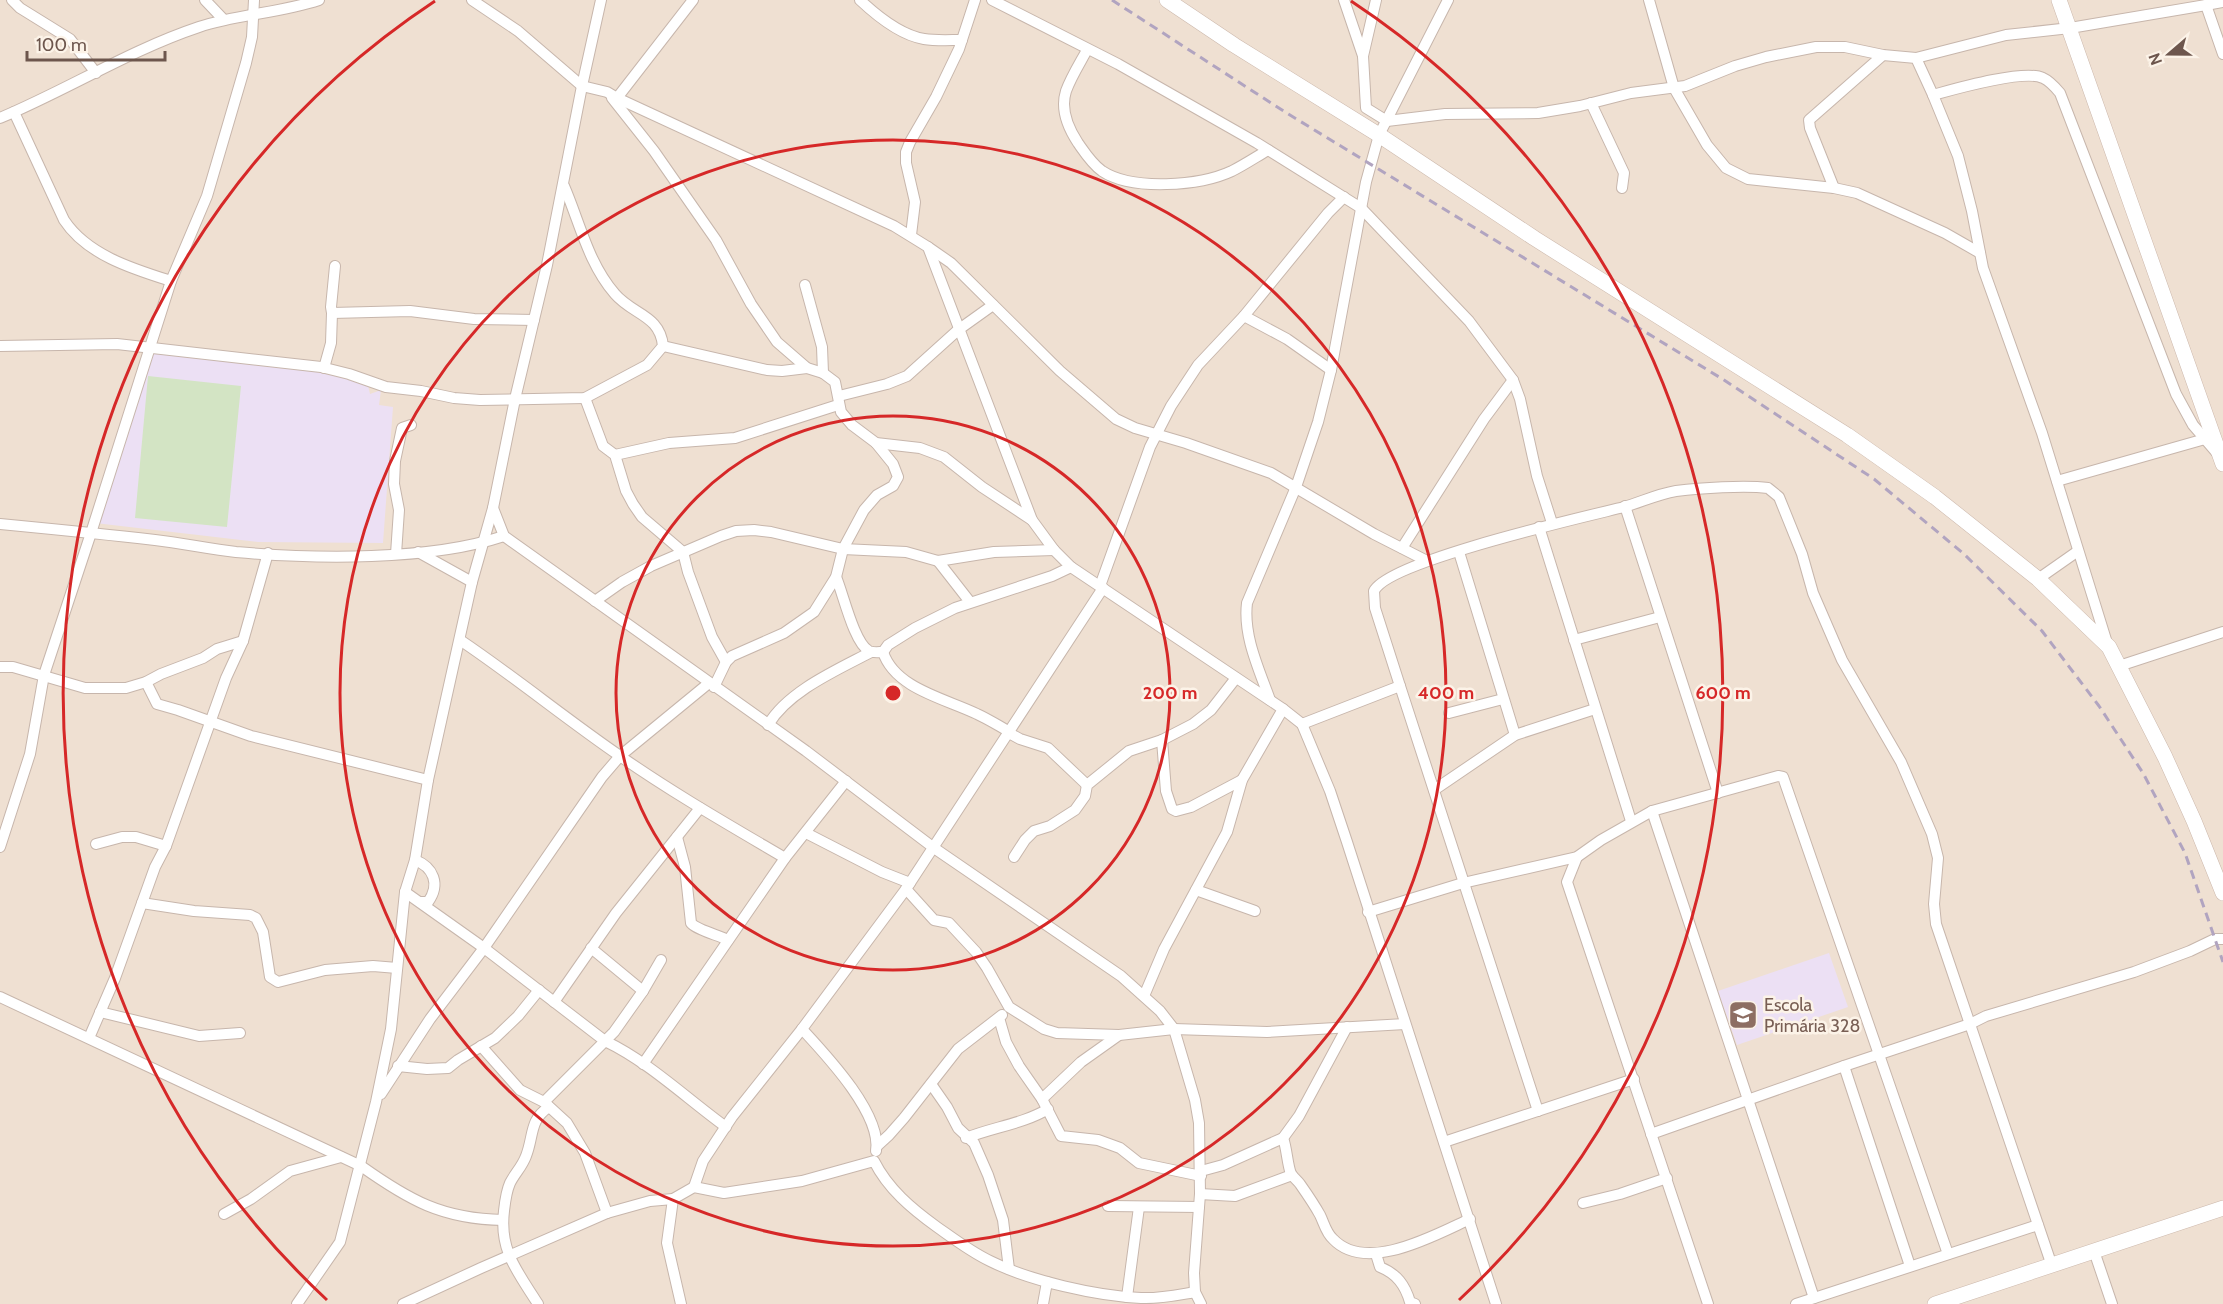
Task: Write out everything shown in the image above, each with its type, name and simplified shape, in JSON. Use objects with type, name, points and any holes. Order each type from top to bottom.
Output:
[{"type":"street","points":[[12,0],[20,8],[70,39],[96,73]]},
{"type":"street","points":[[205,0],[224,20]]},
{"type":"street","points":[[0,847],[30,754],[44,675],[171,281],[207,196],[246,63],[254,16],[254,0]]},
{"type":"street","points":[[0,118],[184,33],[224,20],[254,16],[320,0]]},
{"type":"street","points":[[472,0],[518,31],[582,86],[612,95],[911,235],[951,263],[1060,371],[1116,419],[1156,435],[1250,464],[1271,473],[1427,561]]},
{"type":"street","points":[[297,1304],[340,1242],[376,1102],[391,1029],[405,892],[415,860],[428,780],[472,582],[493,508],[515,399],[564,186],[582,86],[601,0]]},
{"type":"street","points":[[612,95],[693,0]]},
{"type":"street","points":[[860,0],[878,15],[910,35],[924,39],[962,40]]},
{"type":"street","points":[[911,235],[915,202],[906,163],[906,152],[936,97],[962,40],[975,0]]},
{"type":"street","points":[[992,0],[1118,64],[1268,150],[1361,208],[1469,321],[1513,380],[1537,476],[1552,523]]},
{"type":"street","points":[[1167,0],[1233,45],[1379,135],[1534,238],[1847,435],[1935,496],[2038,579],[2109,647]]},
{"type":"street","points":[[1344,0],[1363,56],[1366,108],[1387,121],[1445,114],[1538,113],[1562,110],[1631,93],[1685,86],[1766,57],[1816,47],[1845,47],[1883,55],[1916,58],[2006,35],[2070,28],[2214,3],[2222,48]]},
{"type":"street","points":[[1363,56],[1376,0]]},
{"type":"street","points":[[1270,700],[1248,636],[1245,620],[1247,603],[1296,487],[1318,422],[1331,370],[1366,182],[1379,135],[1448,0]]},
{"type":"street","points":[[1649,0],[1674,88],[1716,159],[1734,173],[1748,179],[1834,188],[1857,193],[1945,233],[1980,253]]},
{"type":"street","points":[[2059,0],[2222,461]]},
{"type":"street","points":[[1087,50],[1066,92],[1064,109],[1066,122],[1074,137],[1101,171],[1120,179],[1148,183],[1181,183],[1208,179],[1232,171],[1268,150]]},
{"type":"street","points":[[1834,188],[1810,128],[1809,120],[1883,55]]},
{"type":"street","points":[[1916,58],[1958,156],[1983,267],[2043,433],[2109,647],[2194,821],[2223,893]]},
{"type":"street","points":[[1933,95],[2030,75],[2042,77],[2052,83],[2060,93],[2176,394],[2193,425],[2222,461]]},
{"type":"street","points":[[612,95],[716,240],[751,304],[777,342],[807,368]]},
{"type":"street","points":[[1591,103],[1624,173],[1623,188]]},
{"type":"street","points":[[14,112],[54,199],[72,232],[115,261],[171,281]]},
{"type":"street","points":[[564,186],[589,255],[596,267],[623,303],[631,310],[653,321],[660,330],[663,346]]},
{"type":"street","points":[[694,1187],[703,1161],[726,1127],[802,1029],[934,848],[1101,587],[1131,495],[1171,406],[1198,365],[1244,316],[1344,197]]},
{"type":"street","points":[[928,247],[1032,520],[1054,550],[1071,567],[1283,708],[1302,724],[1330,791],[1496,1304]]},
{"type":"street","points":[[324,368],[331,343],[332,313],[330,307],[335,266]]},
{"type":"street","points":[[805,285],[822,347],[824,373]]},
{"type":"street","points":[[615,455],[669,443],[735,438],[887,384],[907,376],[958,330],[993,305]]},
{"type":"street","points":[[332,313],[410,311],[474,319],[534,320]]},
{"type":"street","points":[[1244,316],[1287,339],[1331,370]]},
{"type":"street","points":[[0,346],[117,344],[149,347],[324,368],[386,387],[480,400],[585,398],[647,365],[663,346]]},
{"type":"street","points":[[376,1102],[430,1018],[484,948],[602,777],[620,756],[712,685],[732,656],[783,633],[814,612],[836,577],[843,549],[864,510],[877,495],[893,486],[898,477],[893,464],[876,443],[852,425],[841,412],[835,382],[824,373],[807,368],[767,370],[663,346]]},
{"type":"street","points":[[1402,548],[1484,419],[1513,380]]},
{"type":"street","points":[[585,398],[603,446],[615,455],[626,492],[642,517],[683,552],[712,637],[726,663]]},
{"type":"street","points":[[396,554],[399,510],[394,484],[395,461],[402,428],[411,425]]},
{"type":"street","points":[[2057,481],[2205,439]]},
{"type":"street","points":[[876,443],[921,448],[944,457],[982,487],[1032,520]]},
{"type":"street","points":[[1538,1111],[1400,686],[1376,608],[1374,591],[1380,582],[1427,561],[1552,523],[1667,494],[1703,490],[1763,488],[1772,490],[1779,496],[1802,554],[1814,593],[1842,660],[1901,762],[1932,834],[1938,858],[1934,904],[1936,924],[2052,1266]]},
{"type":"street","points":[[1625,506],[1718,793]]},
{"type":"street","points":[[493,508],[504,536],[768,725],[934,848],[1121,976],[1160,1011],[1174,1029],[1197,1111],[1201,1173],[1194,1253],[1195,1292],[1201,1304]]},
{"type":"street","points":[[0,524],[236,552],[334,555],[418,552],[482,543],[504,536]]},
{"type":"street","points":[[1539,527],[1631,821]]},
{"type":"street","points":[[595,601],[633,576],[683,552],[736,531],[754,530],[804,538],[843,549],[906,552],[938,561],[994,552],[1054,550]]},
{"type":"street","points":[[2038,579],[2078,551]]},
{"type":"street","points":[[418,552],[472,582]]},
{"type":"street","points":[[1459,552],[1515,735]]},
{"type":"street","points":[[89,1038],[115,978],[155,867],[166,846],[226,678],[243,641],[268,553]]},
{"type":"street","points":[[938,561],[970,602]]},
{"type":"street","points":[[883,652],[888,645],[915,628],[970,602],[1035,582],[1071,567]]},
{"type":"street","points":[[836,577],[861,643],[871,652]]},
{"type":"street","points":[[1574,640],[1660,617]]},
{"type":"street","points":[[2119,666],[2223,632]]},
{"type":"street","points":[[460,640],[620,756],[700,808],[785,858]]},
{"type":"street","points":[[0,667],[13,667],[85,688],[126,688],[203,658],[217,649],[243,641]]},
{"type":"street","points":[[768,725],[787,701],[808,687],[871,652],[883,652]]},
{"type":"street","points":[[883,652],[898,674],[906,681],[977,714],[1020,739],[1048,748],[1087,785]]},
{"type":"street","points":[[1014,857],[1034,831],[1050,826],[1079,806],[1087,785],[1129,751],[1162,740],[1193,724],[1211,710],[1236,678]]},
{"type":"street","points":[[146,682],[157,704],[210,723],[251,736],[428,780]]},
{"type":"street","points":[[1302,724],[1400,686]]},
{"type":"street","points":[[1449,713],[1503,699]]},
{"type":"street","points":[[1144,996],[1164,949],[1227,832],[1242,780],[1283,708]]},
{"type":"street","points":[[1434,790],[1515,735],[1595,709]]},
{"type":"street","points":[[1162,740],[1166,791],[1172,809],[1176,812],[1242,780]]},
{"type":"street","points":[[1368,912],[1463,883],[1577,857],[1631,821],[1652,811],[1778,776],[1783,777],[1948,1254]]},
{"type":"street","points":[[644,1064],[785,858],[846,782]]},
{"type":"street","points":[[555,1002],[591,948],[700,808]]},
{"type":"street","points":[[1652,811],[1814,1298]]},
{"type":"street","points":[[806,832],[908,886],[934,920],[949,923],[976,952],[1009,1007],[1044,1029],[1057,1033],[1119,1035],[1174,1029],[1267,1032],[1406,1024]]},
{"type":"street","points":[[96,844],[122,837],[136,837],[166,846]]},
{"type":"street","points":[[677,837],[685,867],[691,923],[697,928],[728,940]]},
{"type":"street","points":[[1577,857],[1568,882],[1708,1304]]},
{"type":"street","points":[[415,860],[424,863],[432,871],[436,885],[433,896],[428,902],[420,902]]},
{"type":"street","points":[[1196,891],[1255,911]]},
{"type":"street","points":[[405,892],[484,948],[605,1041],[644,1064],[726,1127]]},
{"type":"street","points":[[142,903],[194,911],[250,915],[256,918],[263,932],[270,977],[278,982],[325,970],[373,966],[397,969]]},
{"type":"street","points":[[1651,1134],[1970,1024],[1986,1016],[2134,972],[2215,939],[2223,939]]},
{"type":"street","points":[[591,948],[643,991]]},
{"type":"street","points":[[538,1304],[508,1256],[504,1244],[503,1220],[508,1187],[525,1158],[537,1117],[614,1032],[643,991],[661,960]]},
{"type":"street","points":[[398,1066],[427,1070],[448,1068],[495,1038],[519,1016],[540,990]]},
{"type":"street","points":[[0,997],[361,1166],[380,1180],[430,1208],[472,1219],[503,1220]]},
{"type":"street","points":[[877,1146],[890,1135],[958,1049],[999,1018],[1009,1007]]},
{"type":"street","points":[[100,1012],[199,1036],[240,1033]]},
{"type":"street","points":[[999,1018],[1006,1042],[1018,1066],[1045,1104],[1061,1136],[1098,1140],[1120,1148],[1138,1163],[1201,1173],[1284,1138],[1299,1116],[1347,1027]]},
{"type":"street","points":[[802,1029],[822,1051],[863,1105],[873,1129],[877,1146],[874,1161],[880,1174],[918,1214],[979,1256],[1047,1282],[1142,1301],[1195,1292]]},
{"type":"street","points":[[966,1138],[1013,1124],[1045,1104],[1081,1062],[1119,1035]]},
{"type":"street","points":[[481,1046],[520,1090],[547,1104],[567,1123],[576,1135],[594,1174],[607,1213]]},
{"type":"street","points":[[1844,1066],[1910,1266]]},
{"type":"street","points":[[1444,1143],[1634,1079]]},
{"type":"street","points":[[932,1084],[958,1128],[966,1138],[974,1143],[977,1149],[998,1202],[1009,1269]]},
{"type":"street","points":[[1284,1138],[1292,1175],[1320,1215],[1335,1242],[1362,1252],[1376,1254],[1397,1250],[1470,1219]]},
{"type":"street","points":[[224,1214],[290,1171],[340,1157]]},
{"type":"street","points":[[404,1304],[607,1213],[650,1201],[673,1199],[694,1187],[724,1193],[802,1181],[874,1161]]},
{"type":"street","points":[[1200,1194],[1235,1196],[1292,1175]]},
{"type":"street","points":[[1583,1203],[1620,1194],[1667,1178]]},
{"type":"street","points":[[673,1199],[667,1243],[681,1304]]},
{"type":"street","points":[[1108,1206],[1199,1207]]},
{"type":"street","points":[[1127,1297],[1139,1207]]},
{"type":"street","points":[[1935,1304],[2223,1208]]},
{"type":"street","points":[[1796,1304],[2038,1225]]},
{"type":"street","points":[[2094,1251],[2112,1304]]},
{"type":"street","points":[[1376,1254],[1380,1266],[1405,1286],[1410,1302],[1415,1304]]},
{"type":"street","points":[[1043,1304],[1047,1282]]},
{"type":"shaded area","points":[[0,0],[2223,0],[2223,1304],[0,1304]]},
{"type":"shaded area","points":[[149,347],[324,368],[367,381],[370,394],[381,390],[379,405],[393,407],[383,543],[258,542],[95,523]]},
{"type":"shaded area","points":[[1829,953],[1848,1007],[1737,1045],[1718,991]]},
{"type":"green space","points":[[148,376],[241,386],[227,527],[135,518]]},
{"type":"railway","points":[[1112,0],[1285,112],[1724,380],[1874,479],[1964,554],[2042,631],[2099,706],[2143,773],[2185,853],[2223,962]]},
{"type":"place","name":"Escola Primária 328","points":[[1743,1015]]}]
